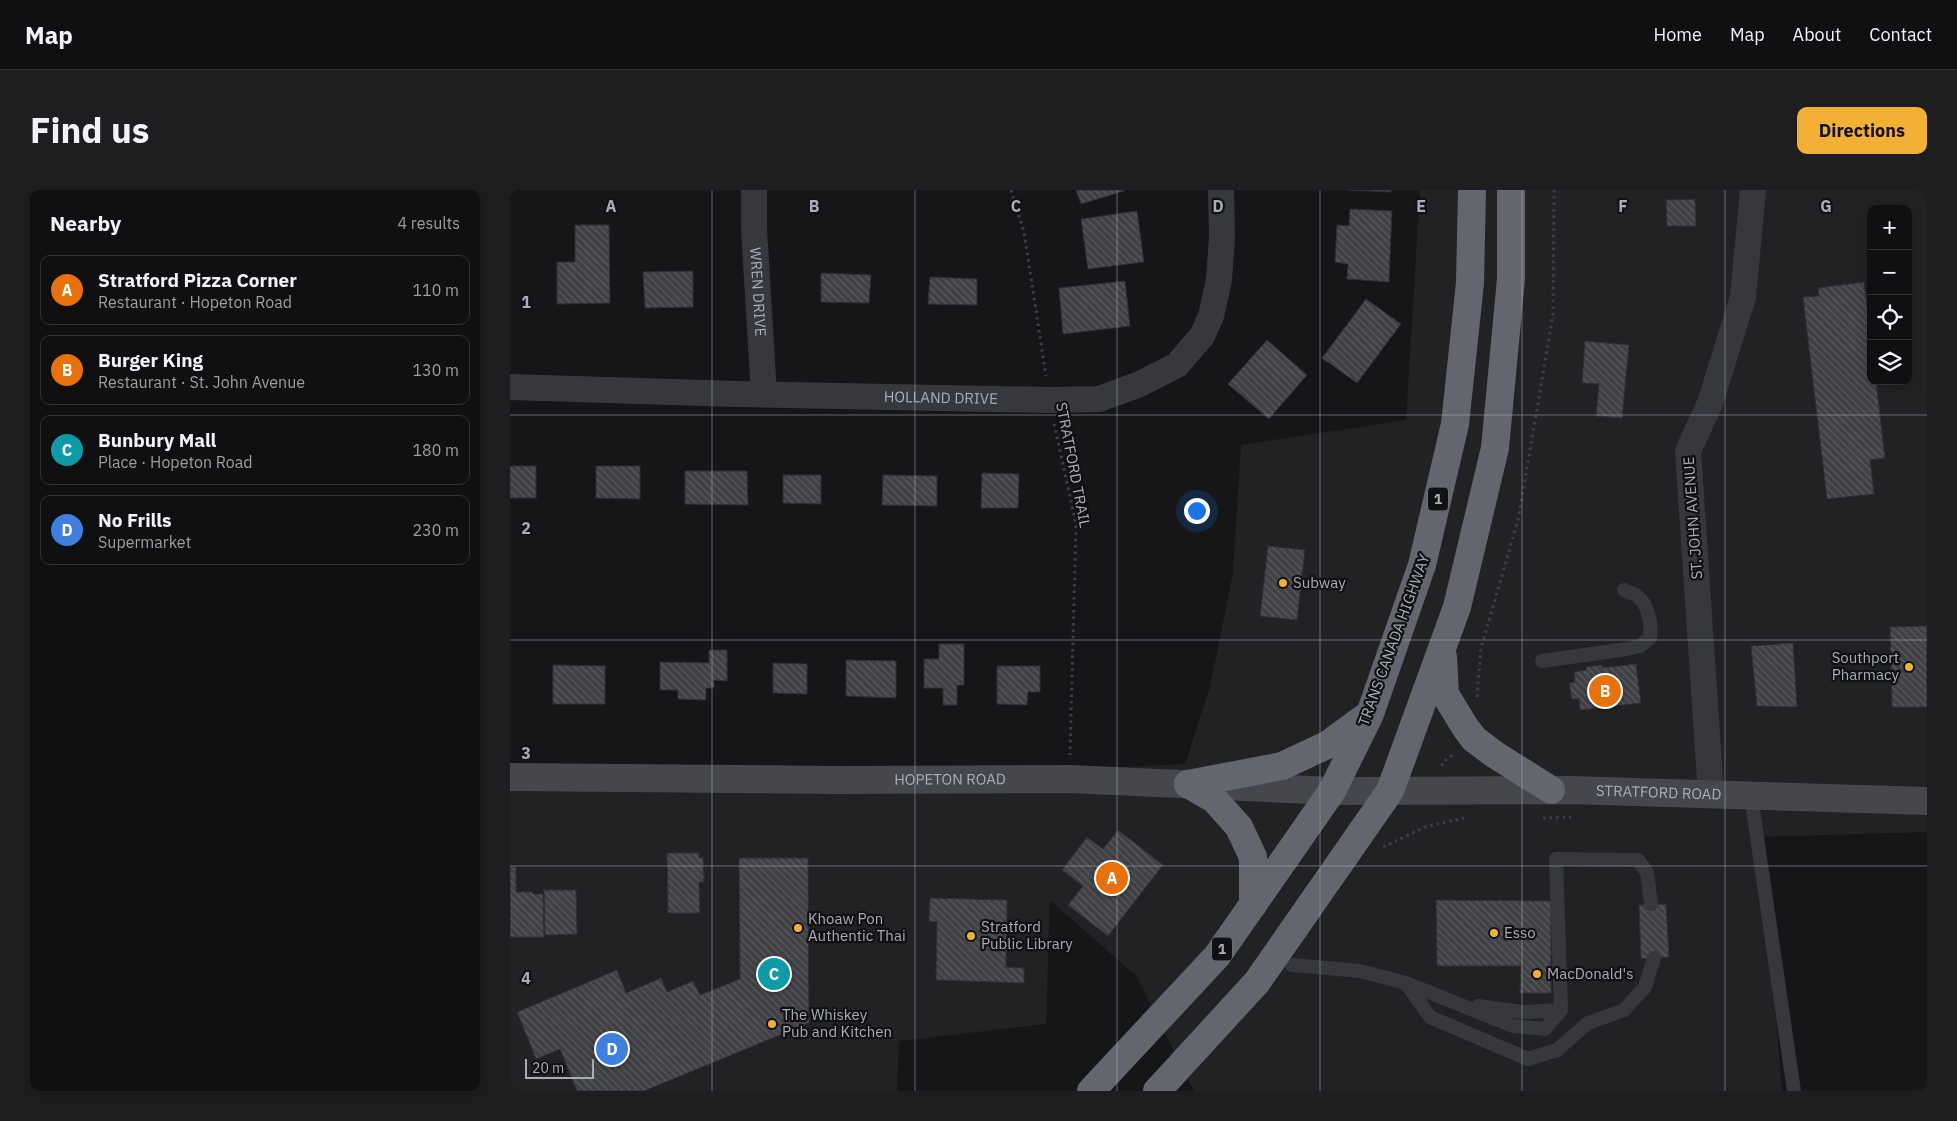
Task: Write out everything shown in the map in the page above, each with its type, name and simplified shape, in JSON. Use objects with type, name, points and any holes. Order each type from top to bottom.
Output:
[{"type":"highway","name":"TRANS CANADA HIGHWAY","points":[[1091,1091],[1217,956],[1332,791],[1370,714],[1422,565],[1455,424],[1470,283],[1472,190]]},
{"type":"highway","points":[[1157,1091],[1257,982],[1390,791],[1457,607],[1495,448],[1511,279],[1511,190]]},
{"type":"highway","points":[[1442,648],[1445,694],[1474,739],[1551,790]]},
{"type":"highway","points":[[1188,784],[1282,766],[1327,745],[1370,714]]},
{"type":"highway","points":[[1188,784],[1214,800],[1239,827],[1253,857],[1253,905]]},
{"type":"main road","name":"HOPETON ROAD","points":[[510,777],[857,780],[1070,779],[1332,791],[1390,791]]},
{"type":"main road","name":"STRATFORD ROAD","points":[[1390,791],[1551,790],[1927,801]]},
{"type":"street","name":"WREN DRIVE","points":[[754,190],[754,229],[764,394]]},
{"type":"street","name":"HOLLAND DRIVE","points":[[510,387],[1049,400],[1099,398],[1140,384],[1177,364],[1202,336],[1211,316],[1219,280],[1222,237],[1221,190]]},
{"type":"street","name":"ST. JOHN AVENUE","points":[[1712,796],[1688,450],[1710,403],[1742,297],[1753,190]]},
{"type":"lane","points":[[1542,661],[1627,649],[1640,646],[1650,638],[1652,628],[1644,604],[1636,595],[1624,590]]},
{"type":"lane","points":[[1751,796],[1794,1091]]},
{"type":"lane","points":[[1292,966],[1360,971],[1406,983],[1513,1026],[1544,1029],[1561,1010],[1556,858],[1638,860],[1647,872],[1651,904]]},
{"type":"lane","points":[[1406,983],[1430,1017],[1528,1060],[1557,1050],[1588,1023],[1624,1010],[1645,987],[1654,958]]},
{"type":"path","name":"STRATFORD TRAIL","points":[[1011,190],[1024,232],[1049,400],[1076,524],[1070,779]]},
{"type":"path","points":[[1435,790],[1443,762],[1474,739],[1481,648],[1518,520],[1553,315],[1554,190]]},
{"type":"path","points":[[1380,848],[1425,827]]},
{"type":"shaded area","points":[[1420,190],[1927,190],[1927,832],[1761,837],[1782,1091],[1194,1091],[1136,976],[1050,900],[1046,1024],[899,1041],[897,1091],[510,1091],[510,781],[838,780],[1185,764],[1210,687],[1233,573],[1241,445],[1406,420]]},
{"type":"building","points":[[1076,190],[1124,190],[1124,191],[1081,204]]},
{"type":"building","points":[[1348,190],[1391,190],[1391,192]]},
{"type":"building","points":[[1695,199],[1696,226],[1667,226],[1666,200]]},
{"type":"building","points":[[1350,209],[1392,211],[1389,282],[1347,279],[1348,264],[1335,262],[1337,225],[1349,226]]},
{"type":"building","points":[[1137,211],[1144,262],[1088,269],[1081,219]]},
{"type":"building","points":[[575,225],[609,225],[610,303],[557,304],[557,262],[575,262]]},
{"type":"building","points":[[693,271],[693,307],[645,308],[643,272]]},
{"type":"building","points":[[821,273],[871,275],[869,303],[821,302]]},
{"type":"building","points":[[930,277],[977,279],[977,305],[928,304]]},
{"type":"building","points":[[1125,281],[1130,326],[1063,334],[1059,288]]},
{"type":"building","points":[[1864,282],[1867,306],[1867,385],[1876,385],[1885,458],[1870,460],[1874,494],[1827,499],[1803,297],[1819,296],[1818,288]]},
{"type":"building","points":[[1366,299],[1401,324],[1357,383],[1322,358]]},
{"type":"building","points":[[1267,340],[1307,375],[1269,419],[1228,384]]},
{"type":"building","points":[[1585,341],[1629,345],[1622,418],[1596,416],[1599,384],[1582,383]]},
{"type":"building","points":[[510,466],[536,466],[536,498],[510,498]]},
{"type":"building","points":[[596,466],[640,466],[640,499],[596,498]]},
{"type":"building","points":[[685,471],[747,471],[748,505],[685,504]]},
{"type":"building","points":[[982,473],[1019,474],[1018,508],[981,508]]},
{"type":"building","points":[[783,475],[821,475],[821,504],[783,503]]},
{"type":"building","points":[[883,475],[937,476],[937,506],[882,505]]},
{"type":"building","name":"Subway","points":[[1268,546],[1305,550],[1297,620],[1260,616]]},
{"type":"building","name":"Southport Pharmacy","points":[[1927,626],[1927,707],[1892,707],[1890,627]]},
{"type":"building","points":[[1793,643],[1797,707],[1757,706],[1751,646]]},
{"type":"building","points":[[939,644],[964,644],[964,685],[957,685],[957,705],[943,705],[943,688],[924,688],[924,659],[939,659]]},
{"type":"building","points":[[709,650],[727,650],[727,681],[714,680],[714,688],[706,688],[706,700],[678,699],[678,690],[660,690],[660,662],[709,663]]},
{"type":"building","points":[[846,660],[896,661],[896,698],[846,696]]},
{"type":"building","points":[[773,663],[807,664],[807,694],[773,693]]},
{"type":"building","points":[[1636,664],[1641,703],[1580,710],[1579,699],[1572,699],[1569,683],[1575,682],[1574,672],[1587,670],[1586,667],[1602,665],[1602,668]]},
{"type":"building","points":[[553,665],[605,666],[605,704],[553,704]]},
{"type":"building","points":[[997,666],[1040,666],[1040,692],[1028,692],[1027,705],[997,704]]},
{"type":"building","points":[[1118,830],[1163,865],[1108,936],[1068,905],[1083,886],[1062,870],[1087,837],[1103,849]]},
{"type":"building","points":[[667,853],[699,853],[699,858],[703,857],[704,882],[699,882],[700,913],[668,913]]},
{"type":"building","points":[[739,858],[808,858],[809,1023],[644,1091],[577,1091],[560,1049],[536,1059],[517,1012],[617,970],[626,993],[661,978],[667,992],[693,981],[700,995],[740,979]]},
{"type":"building","points":[[510,867],[516,867],[516,892],[543,894],[544,937],[510,937]]},
{"type":"building","points":[[544,890],[576,890],[577,934],[545,935]]},
{"type":"building","name":"Stratford Public Library","points":[[930,898],[1007,900],[1006,967],[1024,968],[1024,983],[936,980],[937,922],[929,921]]},
{"type":"building","name":"Esso","points":[[1436,900],[1551,901],[1551,993],[1520,993],[1521,966],[1437,966]]},
{"type":"building","points":[[1666,904],[1669,957],[1641,959],[1639,905]]},
{"type":"place","name":"Subway","points":[[1283,583]]},
{"type":"place","name":"Southport Pharmacy","points":[[1909,667]]},
{"type":"place","name":"Burger King","points":[[1605,691]]},
{"type":"place","name":"Stratford Pizza Corner","points":[[1112,878]]},
{"type":"place","name":"Khoaw Pon Authentic Thai","points":[[798,928]]},
{"type":"place","name":"Esso","points":[[1494,933]]},
{"type":"place","name":"Stratford Public Library","points":[[971,936]]},
{"type":"place","name":"Bunbury Mall","points":[[774,974]]},
{"type":"place","name":"MacDonald's","points":[[1537,974]]},
{"type":"place","name":"The Whiskey Pub and Kitchen","points":[[772,1024]]},
{"type":"place","name":"No Frills","points":[[612,1049]]}]
